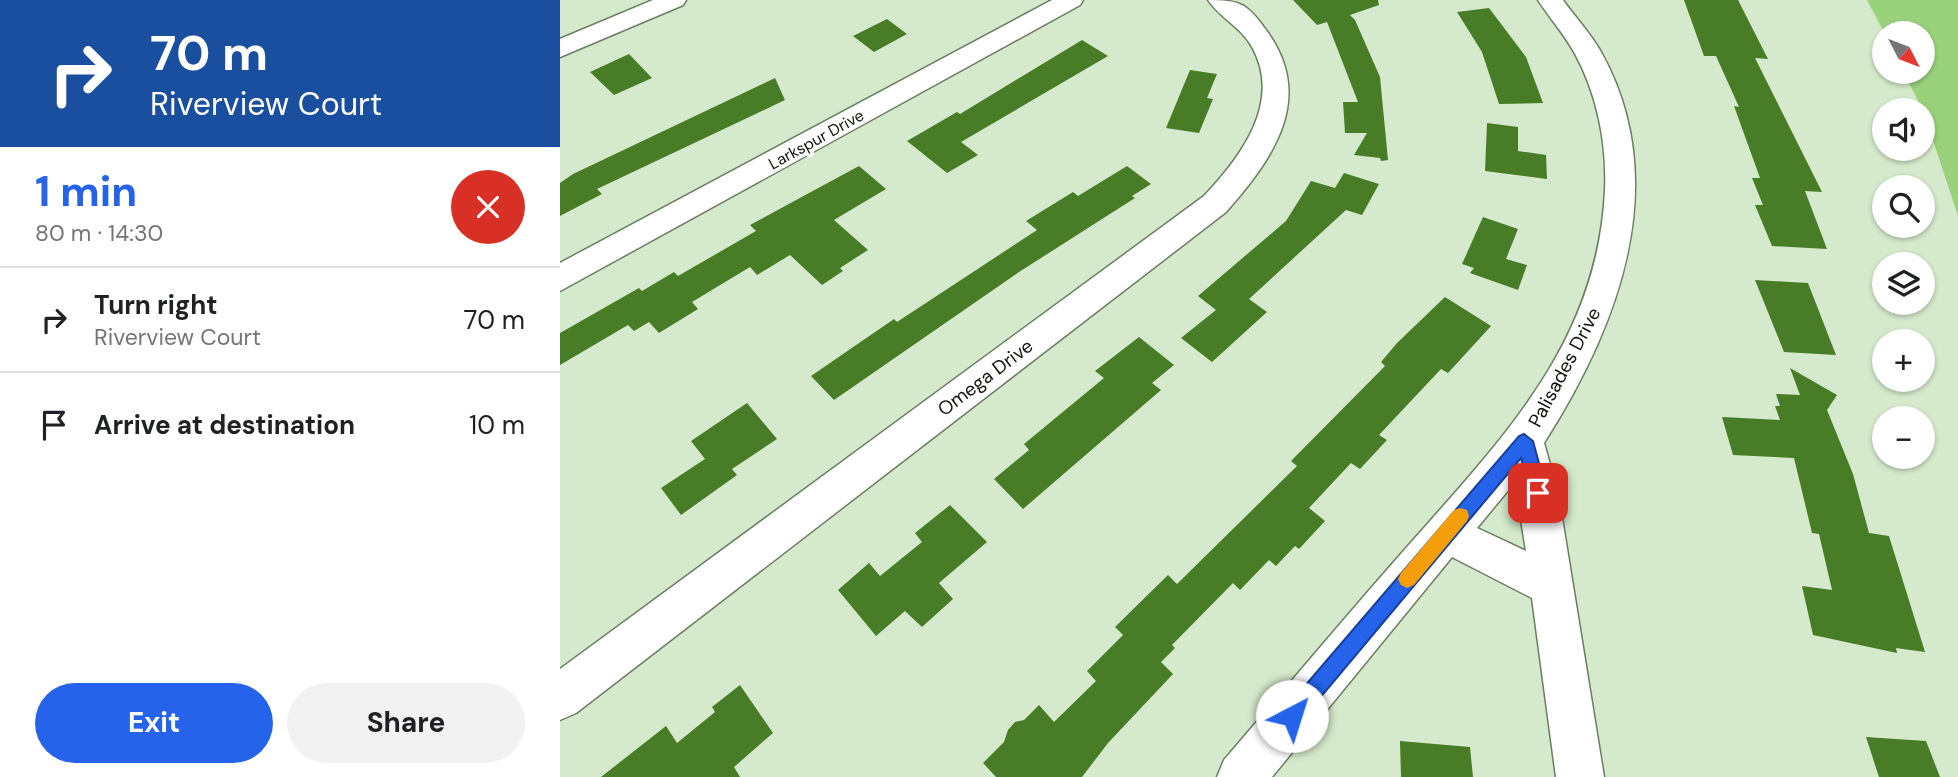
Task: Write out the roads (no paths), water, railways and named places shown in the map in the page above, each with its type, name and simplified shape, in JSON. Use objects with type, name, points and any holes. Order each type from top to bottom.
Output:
[{"type":"street","points":[[560,49],[674,0]]},
{"type":"street","name":"Larkspur Drive","points":[[560,278],[1071,0]]},
{"type":"street","name":"Omega Drive","points":[[560,697],[1215,204],[1235,185],[1261,151],[1269,134],[1276,100],[1276,84],[1261,40],[1240,15],[1220,0]]},
{"type":"street","name":"Palisades Drive","points":[[1241,777],[1524,441],[1570,366],[1608,281],[1620,230],[1623,176],[1620,149],[1607,94],[1575,30],[1550,0]]},
{"type":"street","points":[[1524,441],[1538,493],[1580,777]]},
{"type":"street","points":[[1446,533],[1552,586]]}]
